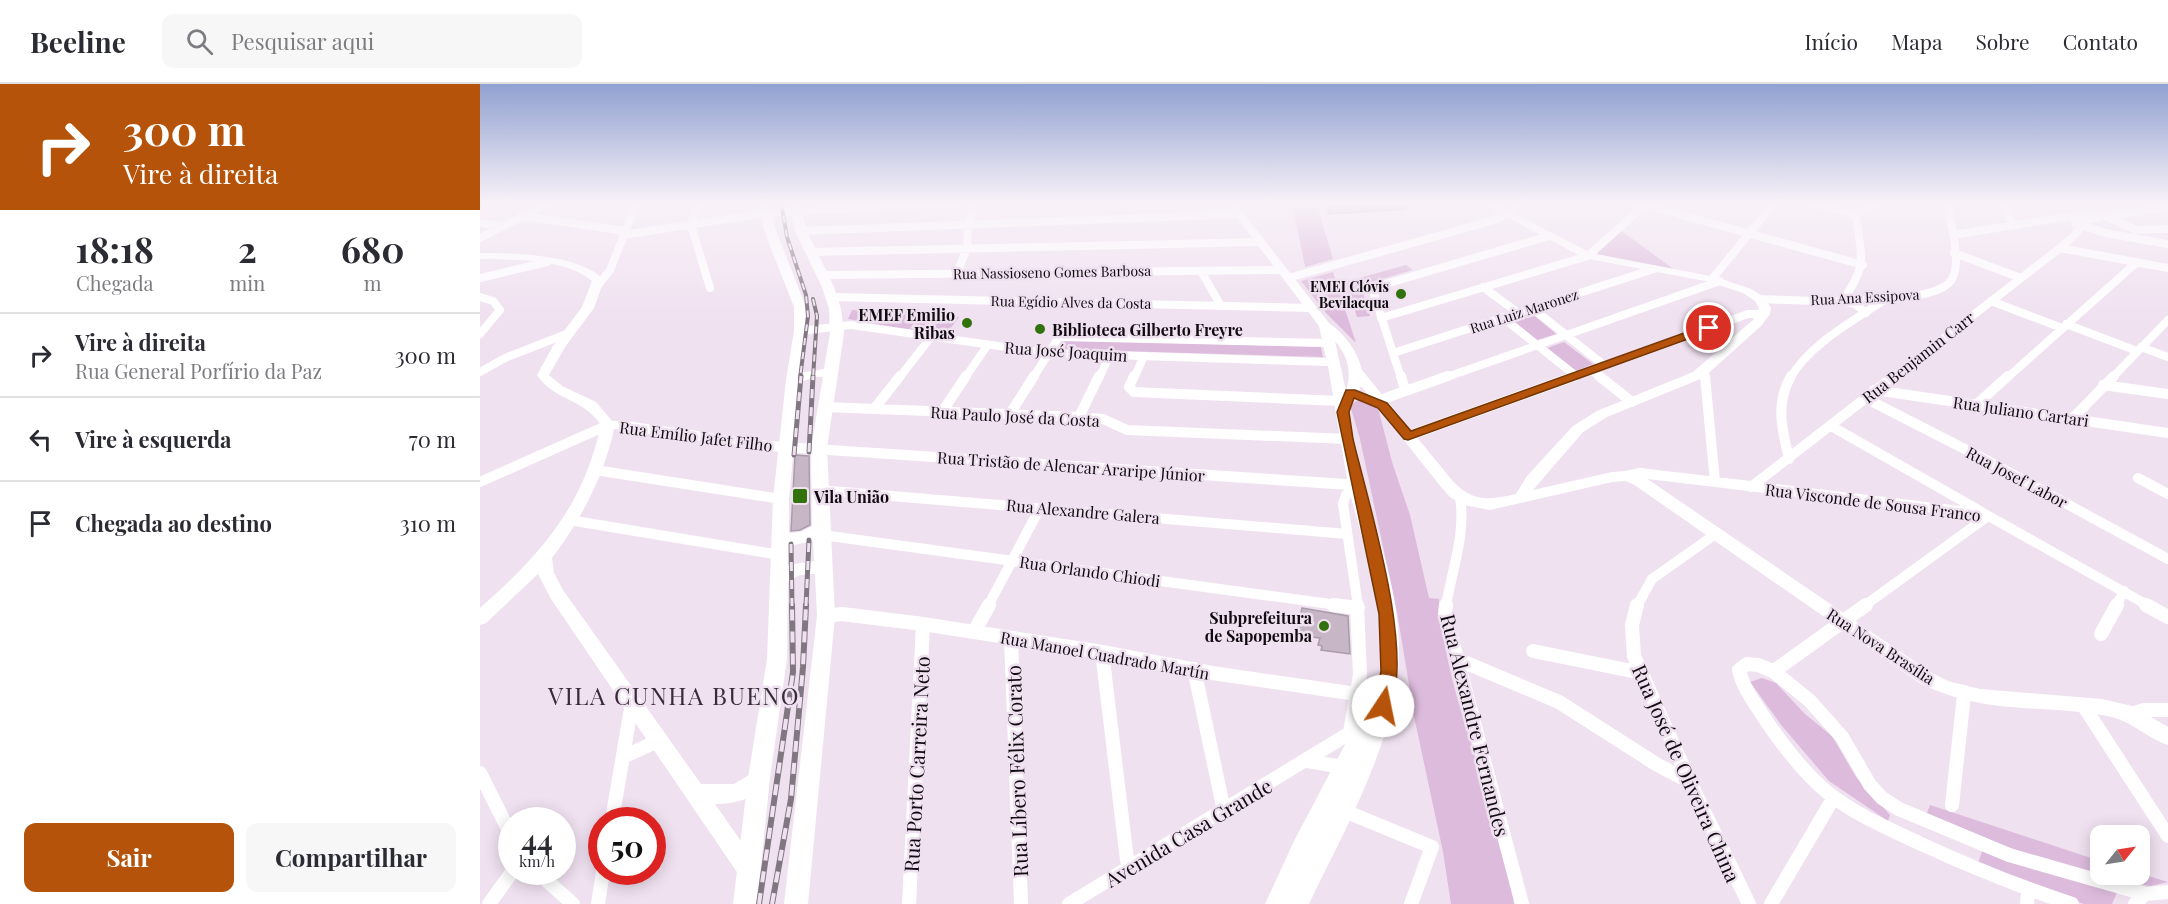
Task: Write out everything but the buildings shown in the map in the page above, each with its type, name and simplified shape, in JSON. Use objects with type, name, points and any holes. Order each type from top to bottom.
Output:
[{"type":"main road","points":[[745,904],[759,778],[777,659],[780,500],[793,380],[801,332],[800,307],[774,240]]},
{"type":"main road","points":[[796,904],[826,616],[819,448],[824,407],[832,373],[837,325],[832,297],[805,240]]},
{"type":"main road","points":[[1355,370],[1446,483],[1468,504],[1497,504],[1521,498],[1532,480],[1578,429],[1602,414],[1704,371],[1763,307],[1716,280],[1588,256],[1557,240]]},
{"type":"main road","points":[[1261,242],[1325,326],[1349,352],[1355,370],[1355,382],[1345,402]]},
{"type":"main road","points":[[480,256],[518,257],[591,273],[599,284],[588,308],[559,346],[543,375],[547,382],[555,388],[596,408],[608,425],[605,442],[595,470],[569,520],[544,557],[480,618]]},
{"type":"main road","name":"Rua José Joaquim","points":[[801,332],[837,325],[1047,353],[1333,362]]},
{"type":"main road","points":[[1276,904],[1302,846],[1378,725],[1389,671],[1387,614],[1352,495],[1345,402],[1336,381],[1325,326]]},
{"type":"main road","points":[[1329,345],[1349,352]]},
{"type":"main road","points":[[793,380],[815,374],[832,373]]},
{"type":"main road","points":[[1345,402],[1381,403]]},
{"type":"main road","name":"Rua Emílio Jafet Filho","points":[[608,425],[626,425],[785,447]]},
{"type":"main road","name":"Rua Tristão de Alencar Araripe Júnior","points":[[785,447],[1334,485],[1341,491],[1352,495]]},
{"type":"main road","name":"Rua Nova Brasília","points":[[1521,498],[1612,477],[1652,479],[1717,533],[1924,677],[1964,694],[2102,707],[2132,714],[2168,737]]},
{"type":"main road","points":[[780,548],[822,532]]},
{"type":"main road","points":[[544,557],[546,573],[557,594],[749,871]]},
{"type":"main road","points":[[780,577],[797,569],[824,567]]},
{"type":"main road","points":[[1297,904],[1342,810],[1358,728],[1383,702]]},
{"type":"main road","points":[[694,792],[725,796],[735,794],[743,791],[759,778]]},
{"type":"main road","points":[[1291,904],[1307,858],[1307,852],[1302,846]]},
{"type":"street","points":[[599,284],[610,270],[621,240]]},
{"type":"street","points":[[696,240],[710,288]]},
{"type":"street","points":[[957,273],[967,248],[967,240]]},
{"type":"street","name":"Rua Nassioseno Gomes Barbosa","points":[[823,275],[1201,271],[1285,274],[1420,240]]},
{"type":"street","points":[[1406,390],[1371,289],[1534,240]]},
{"type":"street","points":[[1381,318],[1588,256],[1606,240]]},
{"type":"street","points":[[1381,403],[1406,390],[1567,335],[1716,280],[1745,240]]},
{"type":"street","points":[[1772,240],[1863,265]]},
{"type":"street","points":[[1861,240],[1863,265],[1858,278],[1842,300],[1855,304],[1866,313]]},
{"type":"street","name":"Rua Ana Essipova","points":[[1408,436],[1763,307],[1794,301],[1886,299],[1923,295],[1948,285],[1953,277],[1953,240]]},
{"type":"street","name":"Rua Benjamin Carr","points":[[1750,487],[2069,240]]},
{"type":"street","points":[[2147,240],[2168,244]]},
{"type":"street","points":[[811,252],[1261,242]]},
{"type":"street","points":[[2060,248],[2168,268]]},
{"type":"street","points":[[1954,253],[2021,278]]},
{"type":"street","points":[[480,278],[547,262]]},
{"type":"street","points":[[1976,405],[2136,262]]},
{"type":"street","name":"Rua Luiz Maronez","points":[[1394,353],[1654,268]]},
{"type":"street","points":[[1201,271],[1221,306]]},
{"type":"street","points":[[1483,287],[1517,312]]},
{"type":"street","points":[[480,297],[498,305],[500,310],[480,334]]},
{"type":"street","name":"Rua Egídio Alves da Costa","points":[[832,297],[1311,308]]},
{"type":"street","points":[[1789,459],[1780,416],[1785,384],[1802,360],[1886,299]]},
{"type":"street","points":[[1991,301],[2064,326],[2168,357]]},
{"type":"street","points":[[1532,308],[1605,366]]},
{"type":"street","points":[[480,319],[498,313]]},
{"type":"street","points":[[1502,317],[1576,376]]},
{"type":"street","points":[[2072,419],[2168,320]]},
{"type":"street","points":[[480,372],[505,358],[569,333]]},
{"type":"street","points":[[1010,414],[1047,353],[1061,336],[1329,345]]},
{"type":"street","points":[[874,409],[931,337]]},
{"type":"street","points":[[942,412],[987,346]]},
{"type":"street","points":[[1079,417],[1110,355]]},
{"type":"street","points":[[1144,356],[1129,387],[1134,393],[1345,402]]},
{"type":"street","points":[[1591,370],[1632,402]]},
{"type":"street","points":[[1704,371],[1715,482]]},
{"type":"street","points":[[2103,385],[2168,394]]},
{"type":"street","name":"Rua Juliano Cartari","points":[[1874,390],[2168,433]]},
{"type":"street","name":"Rua Josef Labor","points":[[1865,398],[1988,461],[2168,559]]},
{"type":"street","name":"Rua Paulo José da Costa","points":[[824,407],[1079,417],[1103,419],[1127,430],[1347,439]]},
{"type":"street","points":[[480,482],[608,425]]},
{"type":"street","points":[[1773,671],[1987,515],[1831,426]]},
{"type":"street","points":[[595,470],[780,500]]},
{"type":"street","points":[[2138,478],[2168,494]]},
{"type":"street","name":"Rua Visconde de Sousa Franco","points":[[1652,479],[1715,482],[1987,515],[2168,617]]},
{"type":"street","name":"Rua Alexandre Galera","points":[[819,490],[1347,534]]},
{"type":"street","points":[[1352,495],[1347,534],[1361,643],[1358,728]]},
{"type":"street","name":"Rua Alexandre Fernandes","points":[[1468,504],[1448,586],[1444,613],[1522,904]]},
{"type":"street","points":[[974,632],[1040,508]]},
{"type":"street","points":[[569,520],[780,548]]},
{"type":"street","name":"Rua Orlando Chiodi","points":[[822,532],[1013,561],[1358,608]]},
{"type":"street","name":"Rua José de Oliveira China","points":[[1717,533],[1652,579],[1644,588],[1639,598],[1631,630],[1634,656],[1690,782],[1749,904]]},
{"type":"street","points":[[2101,634],[2124,591]]},
{"type":"street","name":"Rua Manoel Cuadrado Martín","points":[[826,616],[842,614],[923,624],[1102,652],[1383,702]]},
{"type":"street","name":"Rua Porto Carreira Neto","points":[[909,904],[923,624]]},
{"type":"street","name":"Rua Líbero Félix Corato","points":[[1011,638],[1021,904]]},
{"type":"street","points":[[1533,651],[1642,673]]},
{"type":"street","points":[[1102,652],[1128,868]]},
{"type":"street","points":[[1457,659],[1523,684],[1559,702],[1651,763],[1690,782]]},
{"type":"street","points":[[2072,904],[2027,897],[1885,828],[1834,797],[1816,782],[1789,751],[1746,688],[1739,670],[1743,665],[1749,663],[1762,665],[1773,671],[1841,735],[1864,777],[1888,802],[1923,820],[2019,858],[2119,885],[2140,899],[2168,892]]},
{"type":"street","points":[[1194,669],[1224,811]]},
{"type":"street","points":[[1952,805],[1964,694]]},
{"type":"street","points":[[614,807],[632,704]]},
{"type":"street","points":[[2083,705],[2168,836]]},
{"type":"street","points":[[2132,714],[2144,710],[2168,710]]},
{"type":"street","name":"Avenida Casa Grande","points":[[1068,904],[1358,728]]},
{"type":"street","points":[[623,757],[660,740]]},
{"type":"street","points":[[1308,760],[1352,768]]},
{"type":"street","points":[[480,773],[498,809]]},
{"type":"street","points":[[1771,904],[1834,797]]},
{"type":"street","points":[[1342,810],[1432,847],[1411,904]]},
{"type":"street","points":[[489,904],[503,885]]},
{"type":"street","points":[[552,885],[573,904]]},
{"type":"street","points":[[598,904],[601,885]]},
{"type":"shaded area","points":[[1300,240],[1327,240],[1333,259],[1305,267]]},
{"type":"shaded area","points":[[1606,240],[1634,240],[1679,273],[1588,256]]},
{"type":"shaded area","points":[[1406,265],[1413,270],[1361,285],[1370,316],[1357,317],[1345,282]]},
{"type":"shaded area","points":[[1333,272],[1356,343],[1325,312],[1301,281]]},
{"type":"shaded area","points":[[852,310],[921,313],[909,330],[848,319]]},
{"type":"shaded area","points":[[1531,313],[1556,334],[1537,340],[1512,320]]},
{"type":"shaded area","points":[[923,314],[959,317],[947,333],[910,330]]},
{"type":"shaded area","points":[[1058,340],[1321,347],[1323,357],[1053,349]]},
{"type":"shaded area","points":[[1564,342],[1593,364],[1576,371],[1547,348]]},
{"type":"shaded area","points":[[1360,399],[1378,408],[1392,462],[1410,515],[1429,598],[1439,599],[1452,677],[1497,827],[1514,904],[1451,904],[1443,852],[1415,721],[1397,612],[1360,439],[1350,405]]},
{"type":"shaded area","points":[[1762,678],[1776,683],[1805,714],[1832,736],[1856,777],[1890,815],[1888,821],[1829,781],[1782,726],[1750,682]]},
{"type":"shaded area","points":[[1930,805],[2090,858],[2090,873],[2060,867],[1926,816]]},
{"type":"shaded area","points":[[1983,849],[2090,881],[2090,885],[2102,885],[2118,890],[2112,904],[2084,904],[1977,866]]},
{"type":"shaded area","points":[[2150,876],[2168,882],[2150,886],[2145,885],[2150,885]]},
{"type":"railway","points":[[788,240],[806,295],[808,316],[800,378]]},
{"type":"railway","points":[[813,299],[817,316],[813,378]]},
{"type":"railway","points":[[794,455],[801,376]]},
{"type":"railway","points":[[809,452],[813,376]]},
{"type":"railway","points":[[806,606],[809,540]]},
{"type":"railway","points":[[791,544],[792,606]]},
{"type":"railway","points":[[759,904],[793,672],[792,605]]},
{"type":"railway","points":[[772,904],[791,799],[806,605]]},
{"type":"place","name":"EMEI Clóvis Bevilacqua","points":[[1401,294]]},
{"type":"place","name":"EMEF Emilio Ribas","points":[[967,323]]},
{"type":"place","name":"Biblioteca Gilberto Freyre","points":[[1040,329]]},
{"type":"place","name":"Vila União","points":[[800,496]]},
{"type":"place","name":"Subprefeitura de Sapopemba","points":[[1324,626]]},
{"type":"district","name":"VILA CUNHA BUENO","points":[[674,695]]},
{"type":"route","points":[[1383,706],[1389,671],[1387,614],[1347,439],[1343,412],[1350,392],[1382,405],[1408,436],[1709,328]]}]
